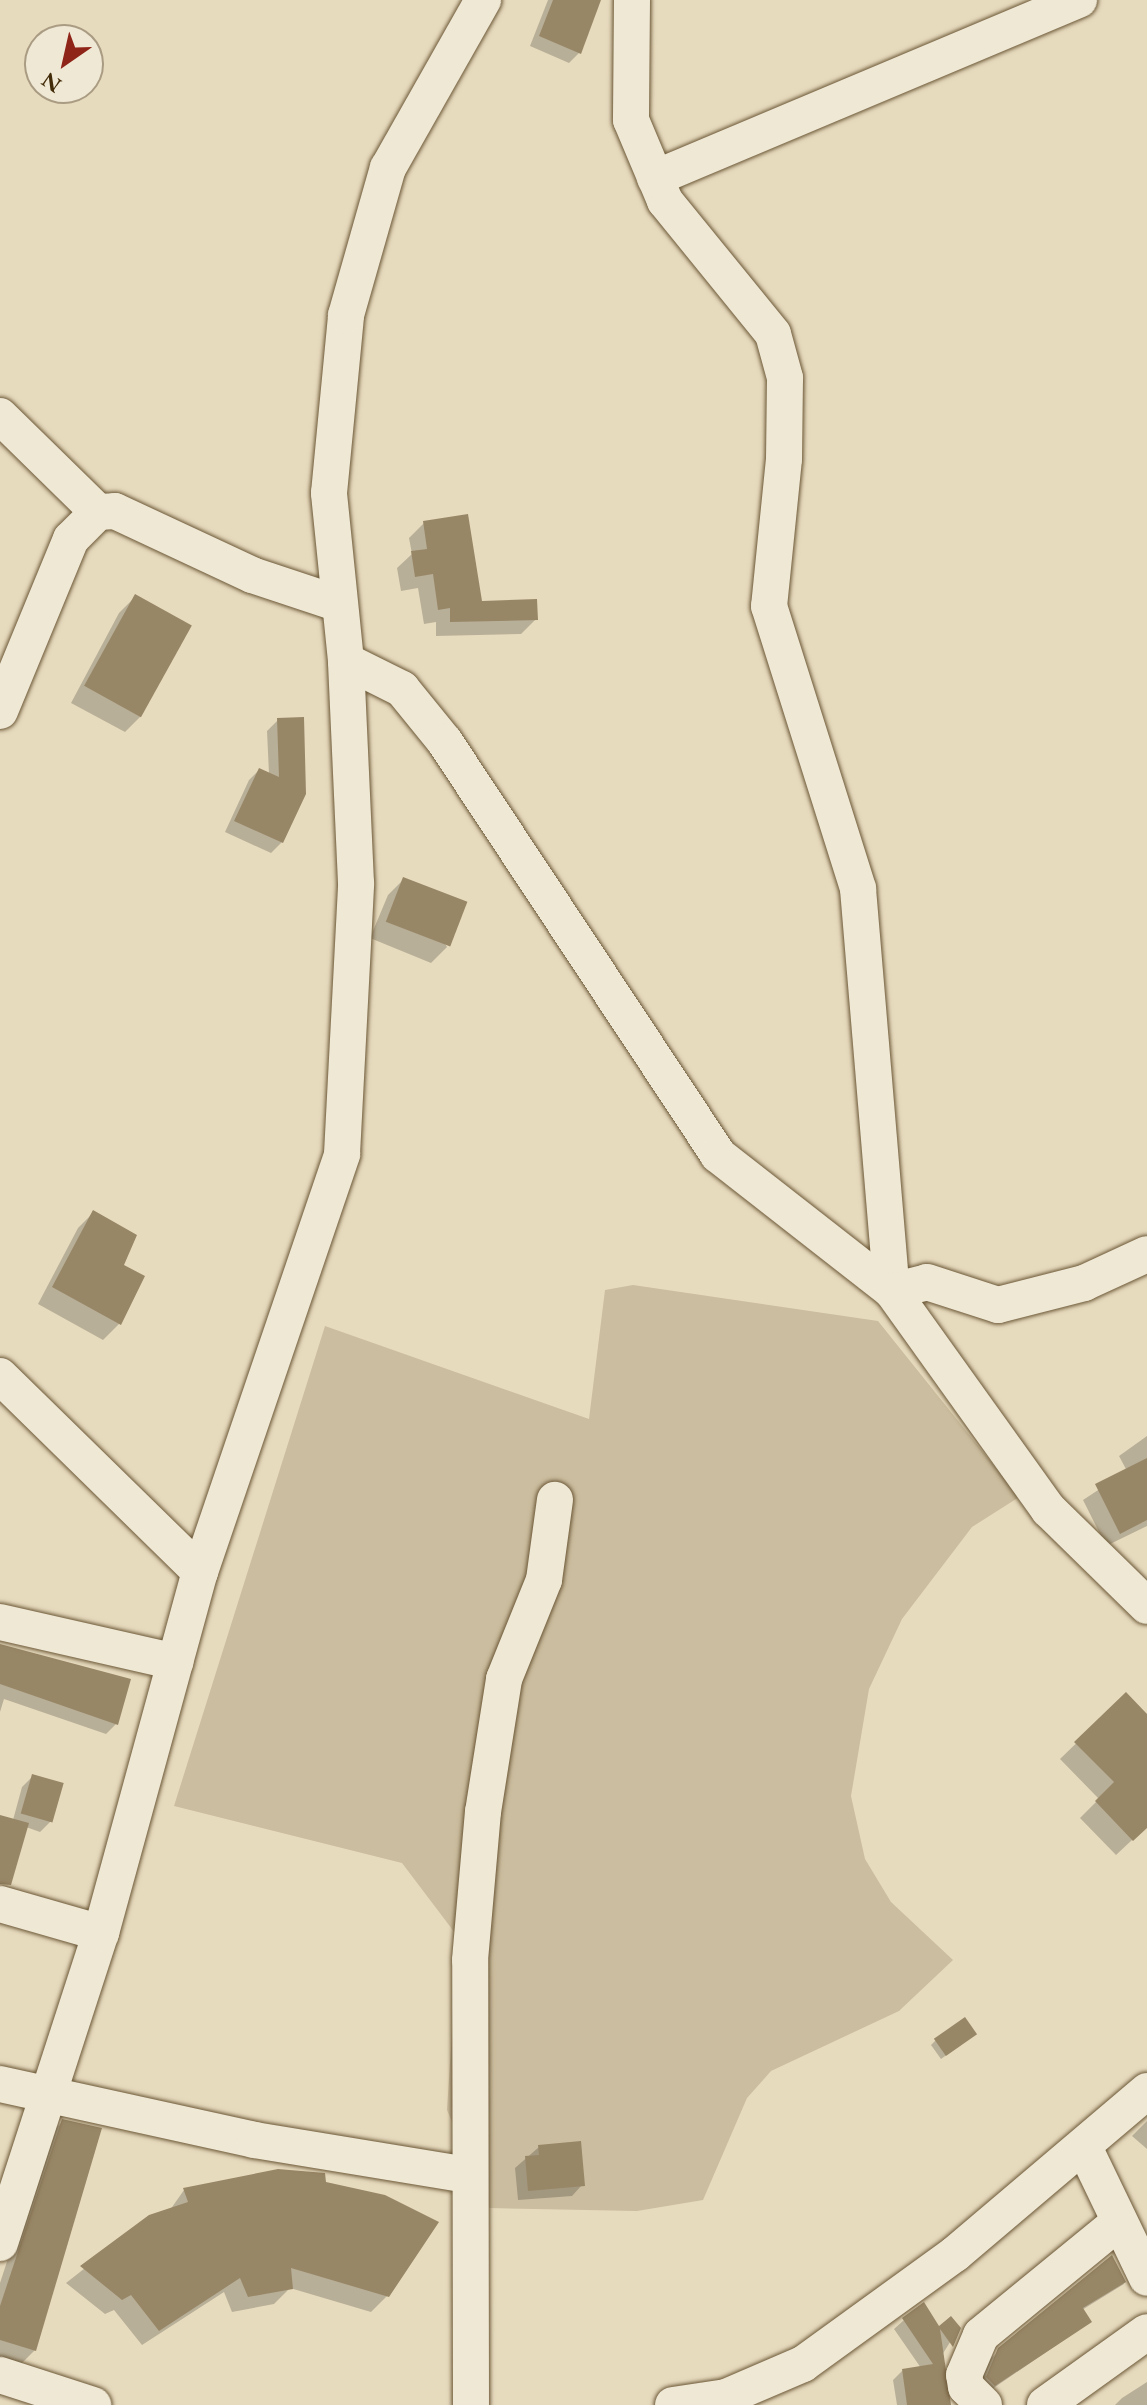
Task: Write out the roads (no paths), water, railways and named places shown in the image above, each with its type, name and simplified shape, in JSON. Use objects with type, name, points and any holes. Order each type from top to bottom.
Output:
[{"type":"street","points":[[0,2243],[101,1933],[200,1572],[342,1154],[356,883],[346,661],[329,493],[346,315],[388,168],[483,0]]},
{"type":"street","points":[[632,0],[631,120],[665,201],[773,334],[785,378],[784,459],[769,606],[858,889],[892,1291]]},
{"type":"street","points":[[655,178],[1079,0]]},
{"type":"street","points":[[0,416],[98,512]]},
{"type":"street","points":[[0,711],[71,539],[98,512],[115,511],[252,575],[339,604]]},
{"type":"street","points":[[346,661],[402,689],[445,742],[718,1155],[892,1291],[1049,1510],[1147,1606]]},
{"type":"street","points":[[892,1291],[927,1282],[998,1305],[1084,1283],[1147,1254]]},
{"type":"street","points":[[0,1376],[200,1572]]},
{"type":"street","points":[[471,2405],[468,2175],[470,1960],[483,1812],[504,1679],[544,1580],[555,1500]]},
{"type":"street","points":[[0,1622],[176,1662]]},
{"type":"street","points":[[0,1904],[101,1933]]},
{"type":"street","points":[[0,2084],[254,2140],[468,2175]]},
{"type":"street","points":[[673,2405],[726,2397],[803,2364],[955,2254],[1147,2091]]},
{"type":"street","points":[[1084,2147],[1147,2278]]},
{"type":"street","points":[[984,2405],[966,2387],[964,2375],[981,2335],[1118,2223]]},
{"type":"street","points":[[1045,2405],[1147,2332]]},
{"type":"street","points":[[0,2375],[93,2405]]}]
